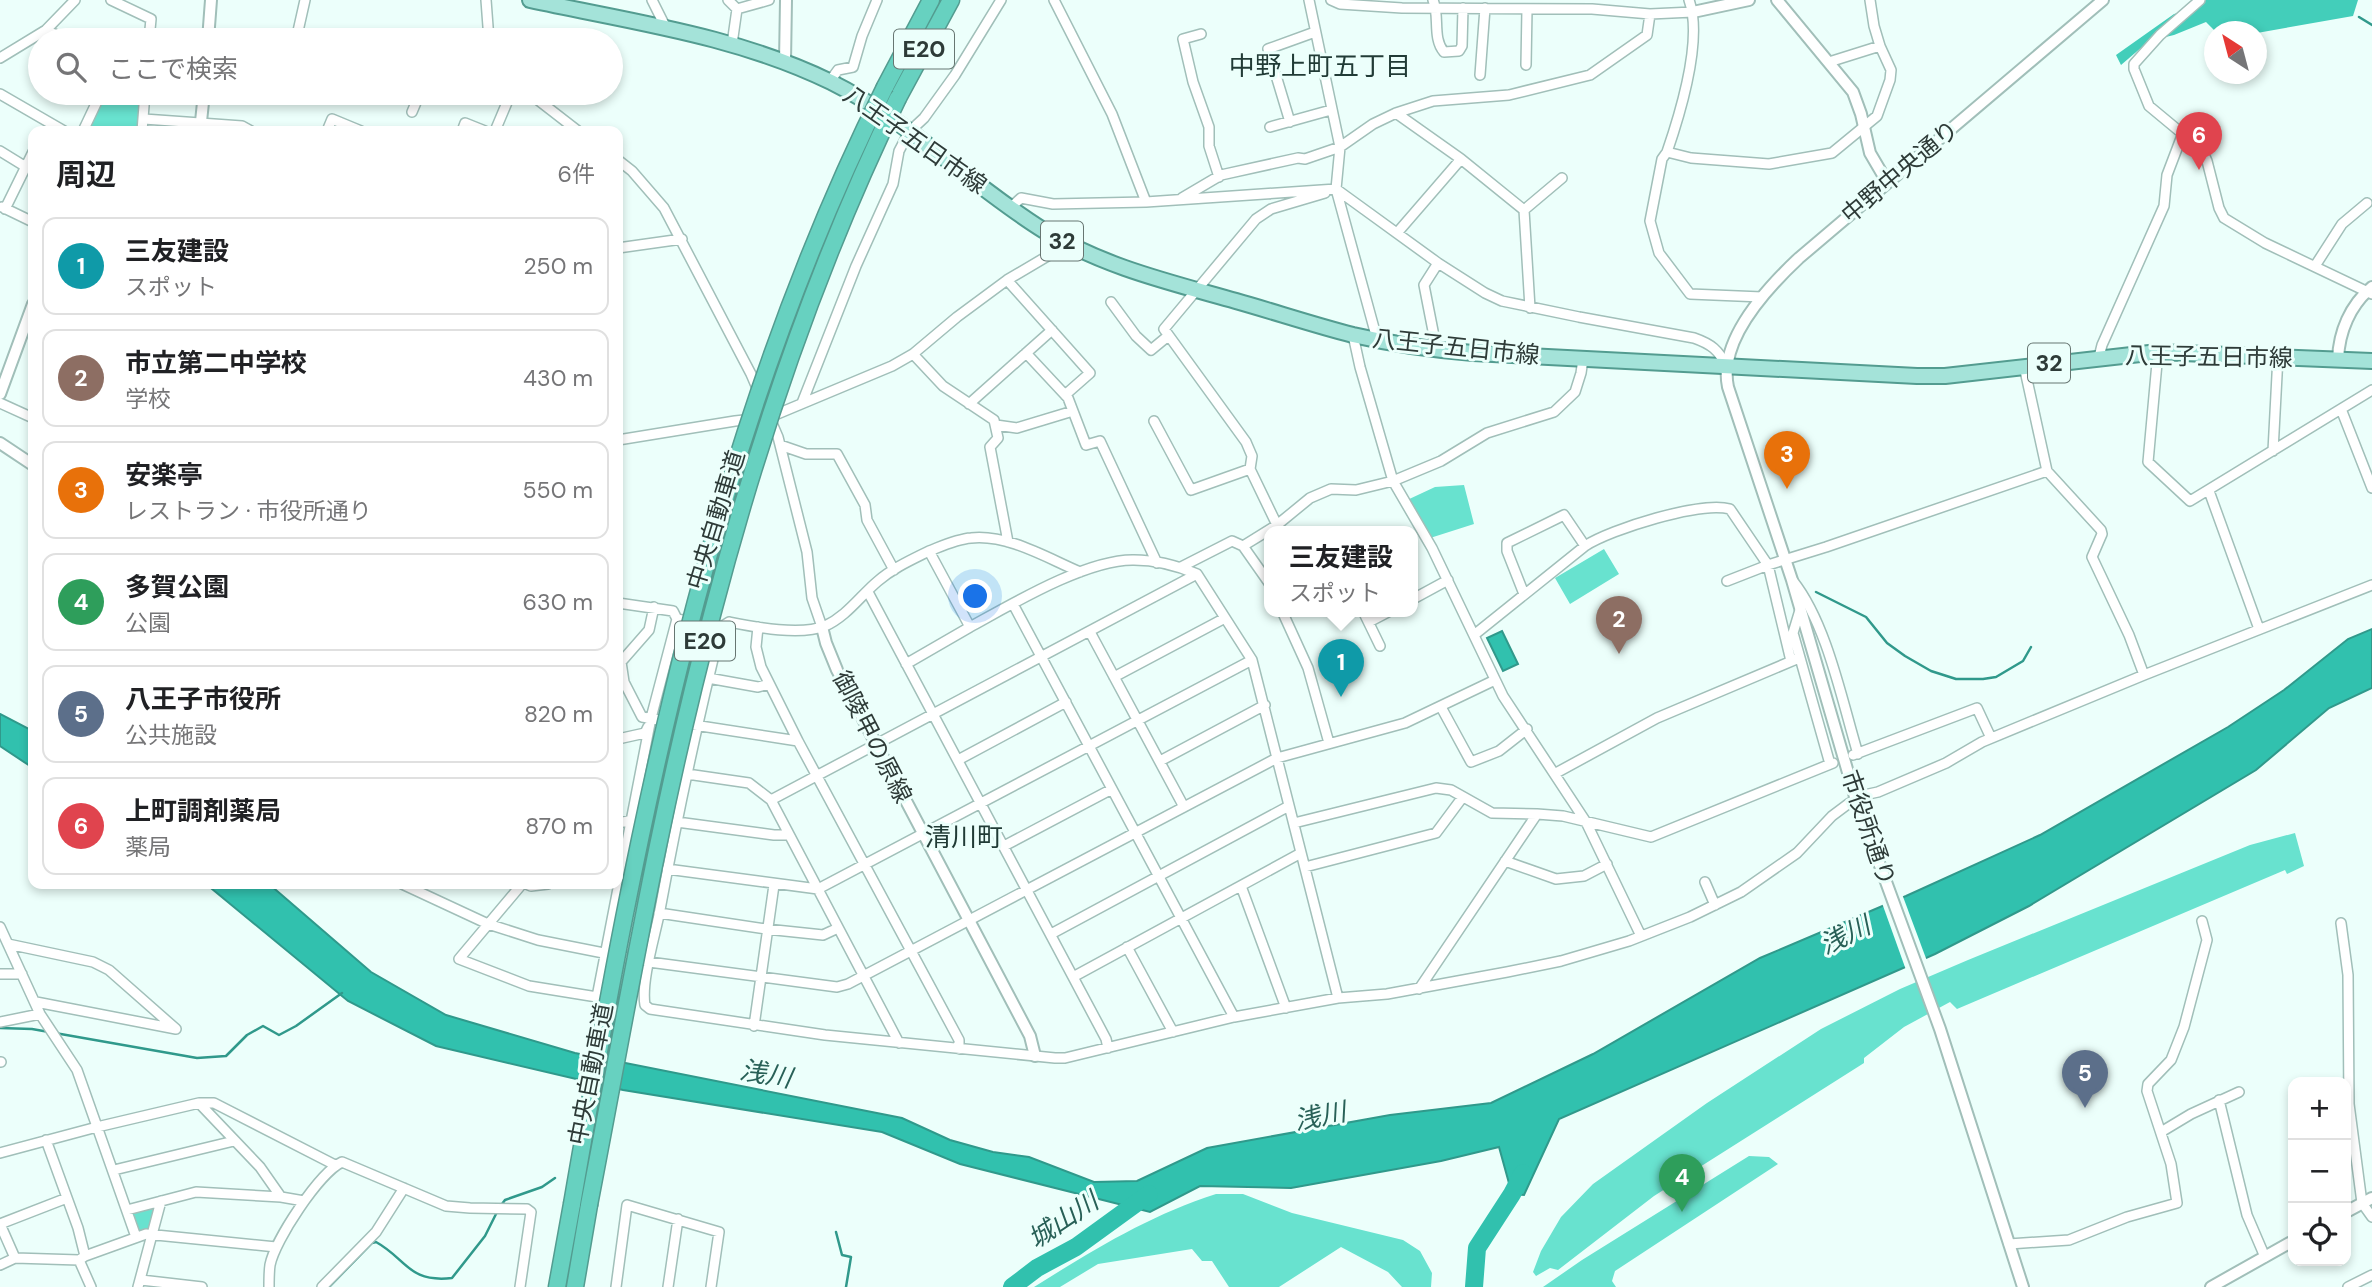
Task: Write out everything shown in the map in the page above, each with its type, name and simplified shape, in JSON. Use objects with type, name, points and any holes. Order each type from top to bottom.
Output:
[{"type":"highway","name":"中央自動車道","points":[[557,1287],[634,867],[692,610],[728,484],[766,368],[822,226],[863,131],[931,0]]},
{"type":"highway","name":"中央自動車道","points":[[575,1287],[653,872],[715,603],[747,490],[815,293],[878,140],[951,0]]},
{"type":"main road","name":"八王子五日市線","points":[[530,0],[732,44],[785,62],[851,93],[909,132],[1010,208],[1068,244],[1116,266],[1156,280],[1353,335],[1433,349],[1917,376],[1945,376],[2158,352],[2372,361]]},
{"type":"street","points":[[48,28],[75,0]]},
{"type":"street","points":[[111,0],[151,19],[150,28]]},
{"type":"street","points":[[209,28],[211,0]]},
{"type":"street","points":[[299,28],[306,0]]},
{"type":"street","points":[[486,0],[488,28]]},
{"type":"street","points":[[652,0],[666,28]]},
{"type":"street","points":[[728,0],[737,9]]},
{"type":"street","points":[[737,9],[769,0]]},
{"type":"street","points":[[785,62],[786,0]]},
{"type":"street","points":[[830,81],[838,70],[853,66],[877,0]]},
{"type":"street","points":[[802,403],[856,265],[893,184],[899,151],[909,132],[924,118],[955,75],[1001,0]]},
{"type":"street","points":[[1054,0],[1099,86],[1146,202]]},
{"type":"street","points":[[1310,0],[1340,147],[1336,189],[1377,339]]},
{"type":"street","points":[[1331,0],[1352,5],[1435,4],[1463,8],[1592,9],[1650,14],[1693,12],[1749,0]]},
{"type":"street","points":[[1689,0],[1693,12],[1691,50],[1683,101],[1667,152],[1662,159],[1650,221],[1659,253],[1690,294],[1762,297]]},
{"type":"street","points":[[1777,0],[1853,92],[1870,153],[1887,183]]},
{"type":"street","points":[[1667,152],[1691,158],[1779,164],[1832,153],[1877,116],[1890,79],[1891,70],[1880,46],[1870,0]]},
{"type":"street","name":"中野中央通り","points":[[1726,366],[1735,339],[1776,279],[2103,0]]},
{"type":"street","points":[[2200,0],[2160,35],[2134,64],[2134,69],[2149,106],[2202,150],[2224,218],[2265,243],[2370,291],[2342,329],[2338,359]]},
{"type":"street","points":[[1435,4],[1438,45],[1444,52],[1459,51],[1462,46],[1463,8]]},
{"type":"street","points":[[1480,75],[1485,8]]},
{"type":"street","points":[[732,44],[737,9]]},
{"type":"street","points":[[1526,65],[1527,9]]},
{"type":"street","points":[[1180,200],[1219,177],[1298,158],[1305,159],[1340,147],[1373,124],[1433,101],[1509,95],[1590,75],[1647,34],[1650,14]]},
{"type":"street","points":[[1290,122],[1268,49],[1315,32]]},
{"type":"street","points":[[1201,34],[1183,39],[1209,127],[1209,146],[1219,177]]},
{"type":"street","points":[[0,58],[28,41]]},
{"type":"street","points":[[1829,62],[1880,46]]},
{"type":"street","points":[[0,94],[44,126]]},
{"type":"street","points":[[85,126],[95,105]]},
{"type":"street","points":[[143,126],[145,105]]},
{"type":"street","points":[[201,126],[203,105]]},
{"type":"street","points":[[412,112],[415,105]]},
{"type":"street","points":[[497,126],[505,105]]},
{"type":"street","points":[[544,105],[572,126]]},
{"type":"street","points":[[1270,127],[1332,110]]},
{"type":"street","points":[[1396,113],[1461,159],[1524,211],[1530,308]]},
{"type":"street","points":[[144,119],[194,126]]},
{"type":"street","points":[[329,126],[332,120],[348,126]]},
{"type":"street","points":[[2099,358],[2102,345],[2164,206],[2167,175],[2183,133]]},
{"type":"street","points":[[0,151],[26,167]]},
{"type":"street","points":[[1397,233],[1461,159]]},
{"type":"street","points":[[28,163],[3,207],[28,220]]},
{"type":"street","name":"御陵甲の原線","points":[[623,165],[653,195],[682,239],[751,374],[779,441],[807,552],[812,598],[836,670],[1030,1036],[1035,1056]]},
{"type":"street","points":[[1524,211],[1562,178]]},
{"type":"street","points":[[1010,208],[1021,198],[1052,204],[1146,202],[1336,189],[1438,263],[1502,301],[1694,338],[1709,343],[1719,352],[1726,366]]},
{"type":"street","points":[[1277,524],[1250,469],[1252,456],[1246,442],[1216,397],[1164,329],[1256,219],[1271,209],[1301,202],[1336,189]]},
{"type":"street","points":[[2315,265],[2342,224],[2367,203]]},
{"type":"street","points":[[623,247],[682,239]]},
{"type":"street","points":[[623,439],[770,417],[892,366],[913,354],[1007,280],[1068,244]]},
{"type":"street","points":[[1433,349],[1434,336],[1424,285],[1438,263]]},
{"type":"street","points":[[1007,280],[1090,373],[1065,395]]},
{"type":"street","points":[[1111,302],[1136,336],[1152,350],[1168,336]]},
{"type":"street","points":[[0,394],[28,318]]},
{"type":"street","points":[[969,404],[1052,330]]},
{"type":"street","points":[[1353,335],[1393,481],[1448,580],[1503,696],[1586,822],[1642,936]]},
{"type":"street","points":[[2158,352],[2148,462],[2190,501],[2372,390]]},
{"type":"street","points":[[1026,353],[1065,395],[1086,445],[1100,441],[1157,563]]},
{"type":"street","points":[[913,354],[943,386],[994,420],[998,438],[990,447],[1009,542]]},
{"type":"street","points":[[2273,451],[2278,356]]},
{"type":"street","points":[[1274,526],[1310,498],[1331,489],[1356,490],[1393,481],[1441,461],[1487,433],[1554,412],[1574,392],[1583,359]]},
{"type":"street","name":"市役所通り","points":[[1726,366],[1728,387],[1792,580],[1857,802],[1940,1028],[2023,1287]]},
{"type":"street","points":[[2024,366],[2047,471],[2101,530],[2102,534],[2092,556],[2129,635],[2144,675]]},
{"type":"street","points":[[0,403],[28,416]]},
{"type":"street","points":[[2341,408],[2372,488]]},
{"type":"street","points":[[996,425],[1017,428],[1073,411]]},
{"type":"street","points":[[1154,421],[1191,490],[1250,469]]},
{"type":"street","points":[[779,441],[806,454],[837,454],[865,505],[867,520],[894,570]]},
{"type":"street","points":[[0,443],[28,462]]},
{"type":"street","points":[[1727,581],[2047,471]]},
{"type":"street","points":[[2209,491],[2259,629]]},
{"type":"street","points":[[1294,823],[1436,788],[1451,790],[1492,813],[1537,814],[1651,836],[1832,763],[1795,659],[1768,565],[1730,509],[1719,506],[1682,512],[1600,536],[1585,545],[1474,635]]},
{"type":"street","points":[[1524,594],[1507,551],[1507,543],[1564,515],[1585,545]]},
{"type":"street","points":[[1243,546],[1264,532]]},
{"type":"street","points":[[677,619],[721,627],[729,622],[758,627],[822,627],[848,611],[877,582],[894,570],[929,551],[968,538],[983,537],[1009,542],[1080,572]]},
{"type":"street","points":[[1181,567],[1232,541],[1243,546],[1264,576]]},
{"type":"street","points":[[929,551],[970,627]]},
{"type":"street","points":[[906,664],[1013,604],[1091,567],[1134,560],[1181,567],[1197,574],[1252,660],[1338,998]]},
{"type":"street","points":[[771,800],[1197,574]]},
{"type":"street","points":[[1418,596],[1448,580]]},
{"type":"street","points":[[1792,580],[1805,596],[1819,625],[1856,755],[1977,708],[1991,738]]},
{"type":"street","points":[[721,627],[667,869],[649,962],[644,1001],[647,1007],[754,1026],[1065,1058],[1234,1017],[1338,998],[1419,989],[1561,961],[1642,936],[1741,892],[1805,846],[1838,810],[1946,763],[1991,738],[2372,585]]},
{"type":"street","points":[[868,592],[1051,934],[1106,1039],[1108,1048]]},
{"type":"street","points":[[623,604],[673,611],[677,619],[651,719],[623,865]]},
{"type":"street","points":[[1013,604],[1234,1017]]},
{"type":"street","points":[[623,660],[649,629],[653,607]]},
{"type":"street","points":[[1795,659],[1793,633],[1800,610]]},
{"type":"street","points":[[1285,617],[1307,667],[1329,743]]},
{"type":"street","points":[[1366,617],[1380,646]]},
{"type":"street","points":[[1369,622],[1379,617]]},
{"type":"street","points":[[1114,677],[1225,618]]},
{"type":"street","points":[[758,627],[755,647],[769,684],[959,1040],[959,1049]]},
{"type":"street","points":[[1090,632],[1184,807]]},
{"type":"street","points":[[1556,773],[1657,718],[1795,659]]},
{"type":"street","points":[[667,869],[818,889],[1252,660]]},
{"type":"street","points":[[623,675],[642,718],[798,741]]},
{"type":"street","points":[[708,678],[758,687],[769,684]]},
{"type":"street","points":[[413,889],[488,924],[538,940],[649,962],[838,987],[912,951],[1277,758],[1405,723],[1495,680]]},
{"type":"street","points":[[958,760],[1066,702]]},
{"type":"street","points":[[1160,761],[1265,705]]},
{"type":"street","points":[[1441,707],[1471,762],[1499,751],[1527,729]]},
{"type":"street","points":[[623,738],[645,733],[651,719]]},
{"type":"street","points":[[687,774],[749,783],[771,800],[900,1043]]},
{"type":"street","points":[[1004,846],[1112,789]]},
{"type":"street","points":[[1305,867],[1436,833],[1462,798]]},
{"type":"street","points":[[1051,934],[1289,806]]},
{"type":"street","points":[[1419,989],[1537,814]]},
{"type":"street","points":[[623,823],[633,820]]},
{"type":"street","points":[[677,822],[789,835]]},
{"type":"street","points":[[1073,977],[1301,853]]},
{"type":"street","points":[[1505,861],[1556,879],[1584,876],[1607,864]]},
{"type":"street","points":[[1705,882],[1715,905]]},
{"type":"street","points":[[754,1026],[774,885]]},
{"type":"street","points":[[1241,886],[1286,1007]]},
{"type":"street","points":[[520,889],[459,959],[529,986],[597,997],[618,889]]},
{"type":"street","points":[[659,913],[766,929],[823,934],[838,928]]},
{"type":"street","points":[[2010,1244],[2069,1240],[2127,1217],[2177,1203],[2171,1164],[2147,1091],[2148,1084],[2171,1060],[2184,1027],[2207,940],[2202,921]]},
{"type":"street","points":[[2341,923],[2348,975],[2349,1104],[2372,1217]]},
{"type":"street","points":[[0,927],[40,1014],[77,1070],[136,1237]]},
{"type":"street","points":[[8,944],[93,962],[109,970],[176,1029],[36,1002]]},
{"type":"street","points":[[1127,947],[1173,1032]]},
{"type":"street","points":[[0,974],[22,974]]},
{"type":"street","points":[[0,1022],[40,1014]]},
{"type":"street","points":[[2161,1132],[2239,1091]]},
{"type":"street","points":[[2220,1100],[2247,1214],[2265,1257]]},
{"type":"street","points":[[199,1103],[260,1167],[281,1197]]},
{"type":"street","points":[[0,1153],[199,1103],[214,1103],[335,1165]]},
{"type":"street","points":[[46,1140],[67,1198],[91,1287]]},
{"type":"street","points":[[114,1170],[234,1140]]},
{"type":"street","points":[[269,1287],[270,1264],[276,1247],[304,1201],[335,1165],[342,1162],[446,1206],[527,1209],[531,1212],[520,1287]]},
{"type":"street","points":[[322,1287],[376,1232],[404,1188]]},
{"type":"street","points":[[127,1210],[197,1192],[304,1201]]},
{"type":"street","points":[[15,1258],[0,1224],[67,1198]]},
{"type":"street","points":[[161,1201],[140,1283],[202,1287]]},
{"type":"street","points":[[2351,1209],[2367,1201]]},
{"type":"street","points":[[616,1287],[627,1205],[719,1233],[711,1287]]},
{"type":"street","points":[[668,1287],[678,1219]]},
{"type":"street","points":[[0,1265],[15,1258],[82,1258],[146,1234],[276,1247]]},
{"type":"street","points":[[2211,1287],[2288,1244]]},
{"type":"street","points":[[2348,1287],[2372,1275]]},
{"type":"shaded area","points":[[2206,0],[2358,0],[2353,16],[2267,31],[2267,21],[2204,21],[2174,35],[2149,41],[2121,65],[2116,55],[2174,14],[2196,8]]},
{"type":"shaded area","points":[[95,105],[144,105],[142,126],[85,126]]},
{"type":"shaded area","points":[[1464,485],[1474,524],[1427,539],[1405,501],[1435,487]]},
{"type":"shaded area","points":[[1604,549],[1619,574],[1570,604],[1555,578]]},
{"type":"shaded area","points":[[2295,833],[2304,866],[2287,874],[2285,870],[1957,1009],[1950,1002],[1904,1027],[1864,1058],[1864,1063],[1654,1196],[1558,1270],[1550,1268],[1536,1276],[1533,1272],[1541,1251],[1561,1217],[1593,1184],[1707,1103],[1821,1029],[1900,989],[1968,960],[2250,845]]},
{"type":"shaded area","points":[[1749,1156],[1769,1157],[1778,1164],[1615,1271],[1612,1281],[1616,1287],[1543,1287],[1582,1260]]},
{"type":"shaded area","points":[[1216,1194],[1243,1194],[1292,1213],[1403,1240],[1420,1251],[1432,1273],[1431,1287],[1402,1287],[1388,1272],[1341,1247],[1279,1287],[1229,1287],[1212,1261],[1202,1261],[1192,1249],[1098,1264],[1060,1287],[1034,1287],[1145,1223]]},
{"type":"shaded area","points":[[161,1201],[152,1235],[136,1237],[127,1210]]},
{"type":"water","name":"浅川","points":[[2372,629],[2372,688],[2329,708],[2256,770],[2029,906],[1935,954],[1559,1119],[1524,1195],[1512,1194],[1499,1147],[1441,1161],[1291,1188],[1200,1186],[1150,1212],[960,1164],[882,1132],[623,1090],[436,1046],[348,1001],[212,889],[275,889],[371,972],[446,1015],[575,1053],[902,1118],[950,1140],[993,1152],[1029,1157],[1094,1182],[1137,1181],[1207,1148],[1390,1115],[1491,1103],[1593,1054],[1760,958],[2040,835],[2228,727],[2284,690],[2348,639]]},
{"type":"water","points":[[1502,631],[1518,664],[1503,671],[1487,638]]},
{"type":"water","points":[[0,714],[28,728],[28,765],[0,746]]},
{"type":"pier","points":[[1902,894],[1927,961],[1906,970],[1882,903]]},
{"type":"waterway","points":[[2359,17],[2372,25]]},
{"type":"waterway","points":[[1816,592],[1866,617],[1887,643],[1905,656],[1931,671],[1956,679],[1996,677],[2023,661],[2031,647]]},
{"type":"waterway","points":[[55,1033],[197,1058],[226,1056],[247,1035],[263,1026],[279,1035],[342,993]]},
{"type":"waterway","points":[[0,1028],[49,1032]]},
{"type":"waterway","points":[[1474,1287],[1477,1248],[1523,1173]]},
{"type":"waterway","points":[[502,1204],[505,1200],[542,1187],[555,1178]]},
{"type":"waterway","name":"城山川","points":[[1012,1287],[1037,1268],[1076,1247],[1149,1194]]},
{"type":"waterway","points":[[329,1287],[376,1242],[417,1273],[437,1279],[452,1278],[485,1236],[497,1212]]},
{"type":"waterway","points":[[836,1232],[842,1255],[851,1257],[846,1287]]},
{"type":"place","name":"上町調剤薬局","points":[[2199,170]]},
{"type":"place","name":"安楽亭","points":[[1787,489]]},
{"type":"place","name":"市立第二中学校","points":[[1619,654]]},
{"type":"place","name":"三友建設","points":[[1341,697]]},
{"type":"place","name":"八王子市役所","points":[[2085,1108]]},
{"type":"place","name":"多賀公園","points":[[1682,1212]]},
{"type":"district","name":"中野上町五丁目","points":[[1320,66]]},
{"type":"district","name":"清川町","points":[[964,837]]}]
